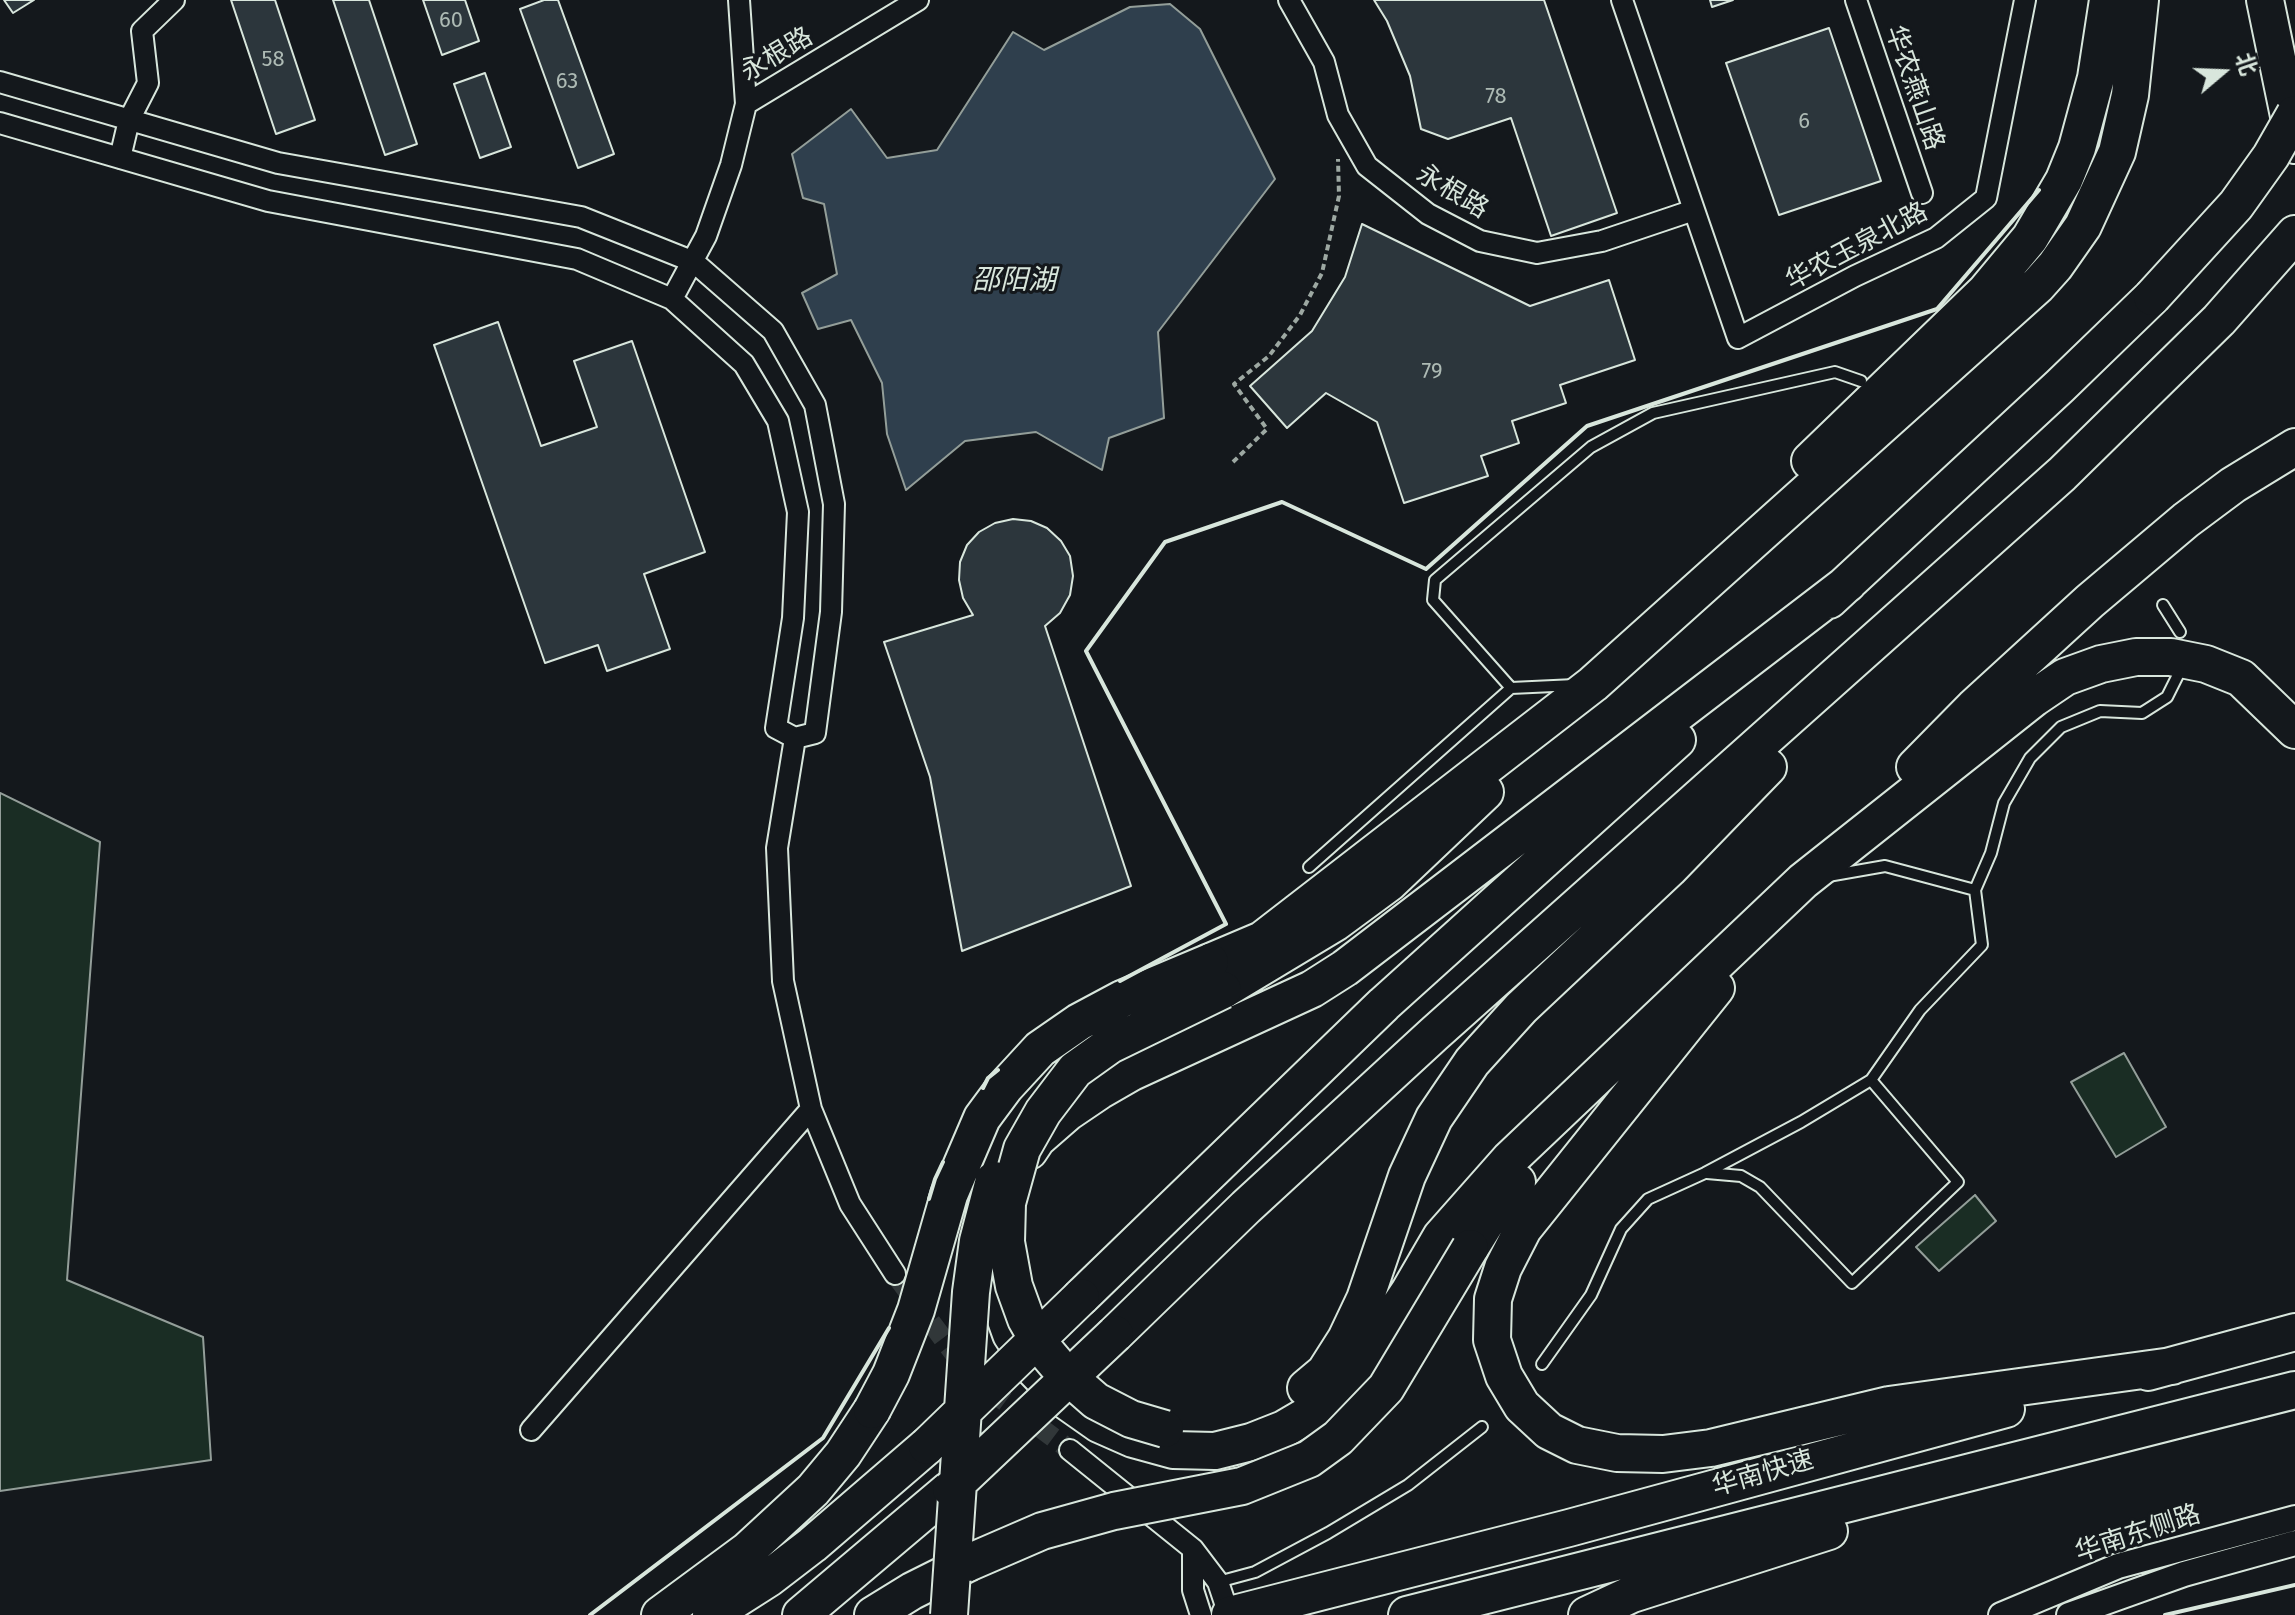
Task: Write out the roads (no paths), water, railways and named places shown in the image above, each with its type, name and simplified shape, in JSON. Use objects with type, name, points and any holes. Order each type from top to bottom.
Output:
[{"type":"highway","points":[[660,1615],[748,1550],[813,1490],[843,1454],[891,1374],[916,1310],[949,1195],[982,1118],[1040,1049],[1122,999],[1217,976],[1314,936],[1389,883],[1593,684],[1849,421],[1985,292],[2016,256],[2064,180],[2077,148],[2096,78],[2108,0]]},
{"type":"highway","points":[[1593,684],[2011,311],[2055,266],[2083,226],[2117,152],[2130,95],[2140,0]]},
{"type":"highway","points":[[2265,0],[2295,145]]},
{"type":"highway","points":[[711,1615],[769,1578],[812,1545],[927,1446],[1384,1004],[1659,757],[2060,386],[2152,297],[2236,205],[2271,156],[2295,114]]},
{"type":"highway","points":[[801,1615],[949,1490],[1246,1207],[1411,1056],[2122,418],[2199,341],[2295,234]]},
{"type":"highway","points":[[873,1615],[968,1563],[1042,1531],[1114,1511],[1242,1486],[1309,1459],[1338,1438],[1386,1388],[1497,1205],[1803,881],[1974,707],[2090,601],[2186,520],[2245,477],[2295,447]]},
{"type":"highway","points":[[1075,1070],[1043,1112],[1022,1149],[1007,1203],[1006,1242],[1014,1286],[1026,1319],[1042,1347],[1064,1373],[1096,1401],[1131,1419],[1165,1429],[1210,1431],[1253,1420],[1290,1401],[1325,1372],[1346,1339],[1365,1299],[1407,1176],[1434,1118],[1472,1062],[1521,1008],[1669,869],[1999,531]]},
{"type":"highway","points":[[1848,583],[1345,968],[1312,989],[1132,1072],[1068,1112],[1037,1139],[1013,1174],[999,1208],[993,1250],[997,1295],[1011,1334],[1034,1369],[1062,1398],[1099,1424],[1133,1439],[1173,1450],[1215,1451],[1251,1442],[1284,1429],[1313,1412],[1360,1365],[1441,1237],[1510,1159],[1803,881],[2034,698],[2065,677],[2101,664],[2136,657],[2206,664],[2241,678],[2295,730]]},
{"type":"highway","points":[[1803,881],[1523,1229],[1503,1268],[1493,1299],[1492,1340],[1504,1376],[1522,1406],[1549,1431],[1577,1445],[1617,1453],[1663,1454],[1711,1448],[1889,1405],[2172,1366]]},
{"type":"highway","points":[[949,1615],[971,1292],[988,1196],[1000,1164],[1041,1102],[1075,1070],[1217,976]]},
{"type":"highway","name":"华南快速","points":[[1226,1604],[1569,1528],[1855,1448],[2295,1332]]},
{"type":"highway","name":"华南快速","points":[[1407,1615],[2295,1390]]},
{"type":"highway","points":[[1594,1611],[1732,1562],[2189,1417]]},
{"type":"street","points":[[120,158],[129,120],[148,83],[142,31],[174,0]]},
{"type":"street","points":[[672,299],[694,262],[731,165],[746,104],[739,0]]},
{"type":"street","name":"永根路","points":[[746,104],[918,0]]},
{"type":"street","name":"永根路","points":[[1289,0],[1324,62],[1338,115],[1367,166],[1428,214],[1480,241],[1537,253],[1602,241],[1694,210]]},
{"type":"street","points":[[1622,0],[1694,210]]},
{"type":"street","name":"华农燕山路","points":[[1856,0],[1922,193]]},
{"type":"street","name":"华农玉泉北路","points":[[1694,210],[1738,338],[1855,276],[1936,238],[1986,198],[2025,0]]},
{"type":"street","points":[[0,123],[268,201],[577,259],[672,299],[744,364],[778,421],[798,512],[793,618],[776,728],[795,738],[815,733],[831,612],[834,504],[815,405],[773,331],[694,262],[581,217],[278,163],[3,83]]},
{"type":"street","points":[[795,738],[777,848],[783,981],[811,1109],[850,1204],[895,1274]]},
{"type":"street","points":[[531,1430],[811,1109]]},
{"type":"street","points":[[1070,1450],[1193,1549],[1226,1604]]},
{"type":"street","name":"华南东侧路","points":[[2001,1615],[2118,1566],[2295,1518]]},
{"type":"street","name":"华南东侧路","points":[[2069,1615],[2184,1574],[2295,1543]]},
{"type":"street","points":[[1193,1549],[1193,1590],[1201,1615]]},
{"type":"lane","points":[[1511,688],[1433,600],[1435,580],[1591,447],[1653,413],[1835,372],[1861,381]]},
{"type":"lane","points":[[2163,605],[2180,632]]},
{"type":"lane","points":[[1542,1364],[1591,1295],[1621,1229],[1648,1199],[1801,1122],[1871,1080],[1920,1010],[1982,945],[1975,890],[1991,853],[2004,803],[2030,758],[2061,727],[2100,711],[2142,713],[2167,697],[2179,673]]},
{"type":"lane","points":[[1309,867],[1511,688],[1593,684]]},
{"type":"lane","points":[[1803,881],[1885,866],[1975,890]]},
{"type":"lane","points":[[1705,1173],[1741,1176],[1760,1187],[1852,1283],[1958,1182],[1871,1080]]},
{"type":"lane","points":[[1226,1604],[1255,1572],[1408,1485],[1482,1427]]},
{"type":"water","name":"邵阳湖","points":[[1170,4],[1200,29],[1275,179],[1158,332],[1164,418],[1109,438],[1102,470],[1036,432],[965,441],[906,490],[887,434],[882,383],[851,320],[818,329],[802,293],[837,274],[824,204],[803,198],[792,154],[851,109],[887,158],[937,150],[1013,32],[1044,50],[1130,7]]},
{"type":"tunnel","points":[[895,1274],[971,1376],[1070,1450]]}]
